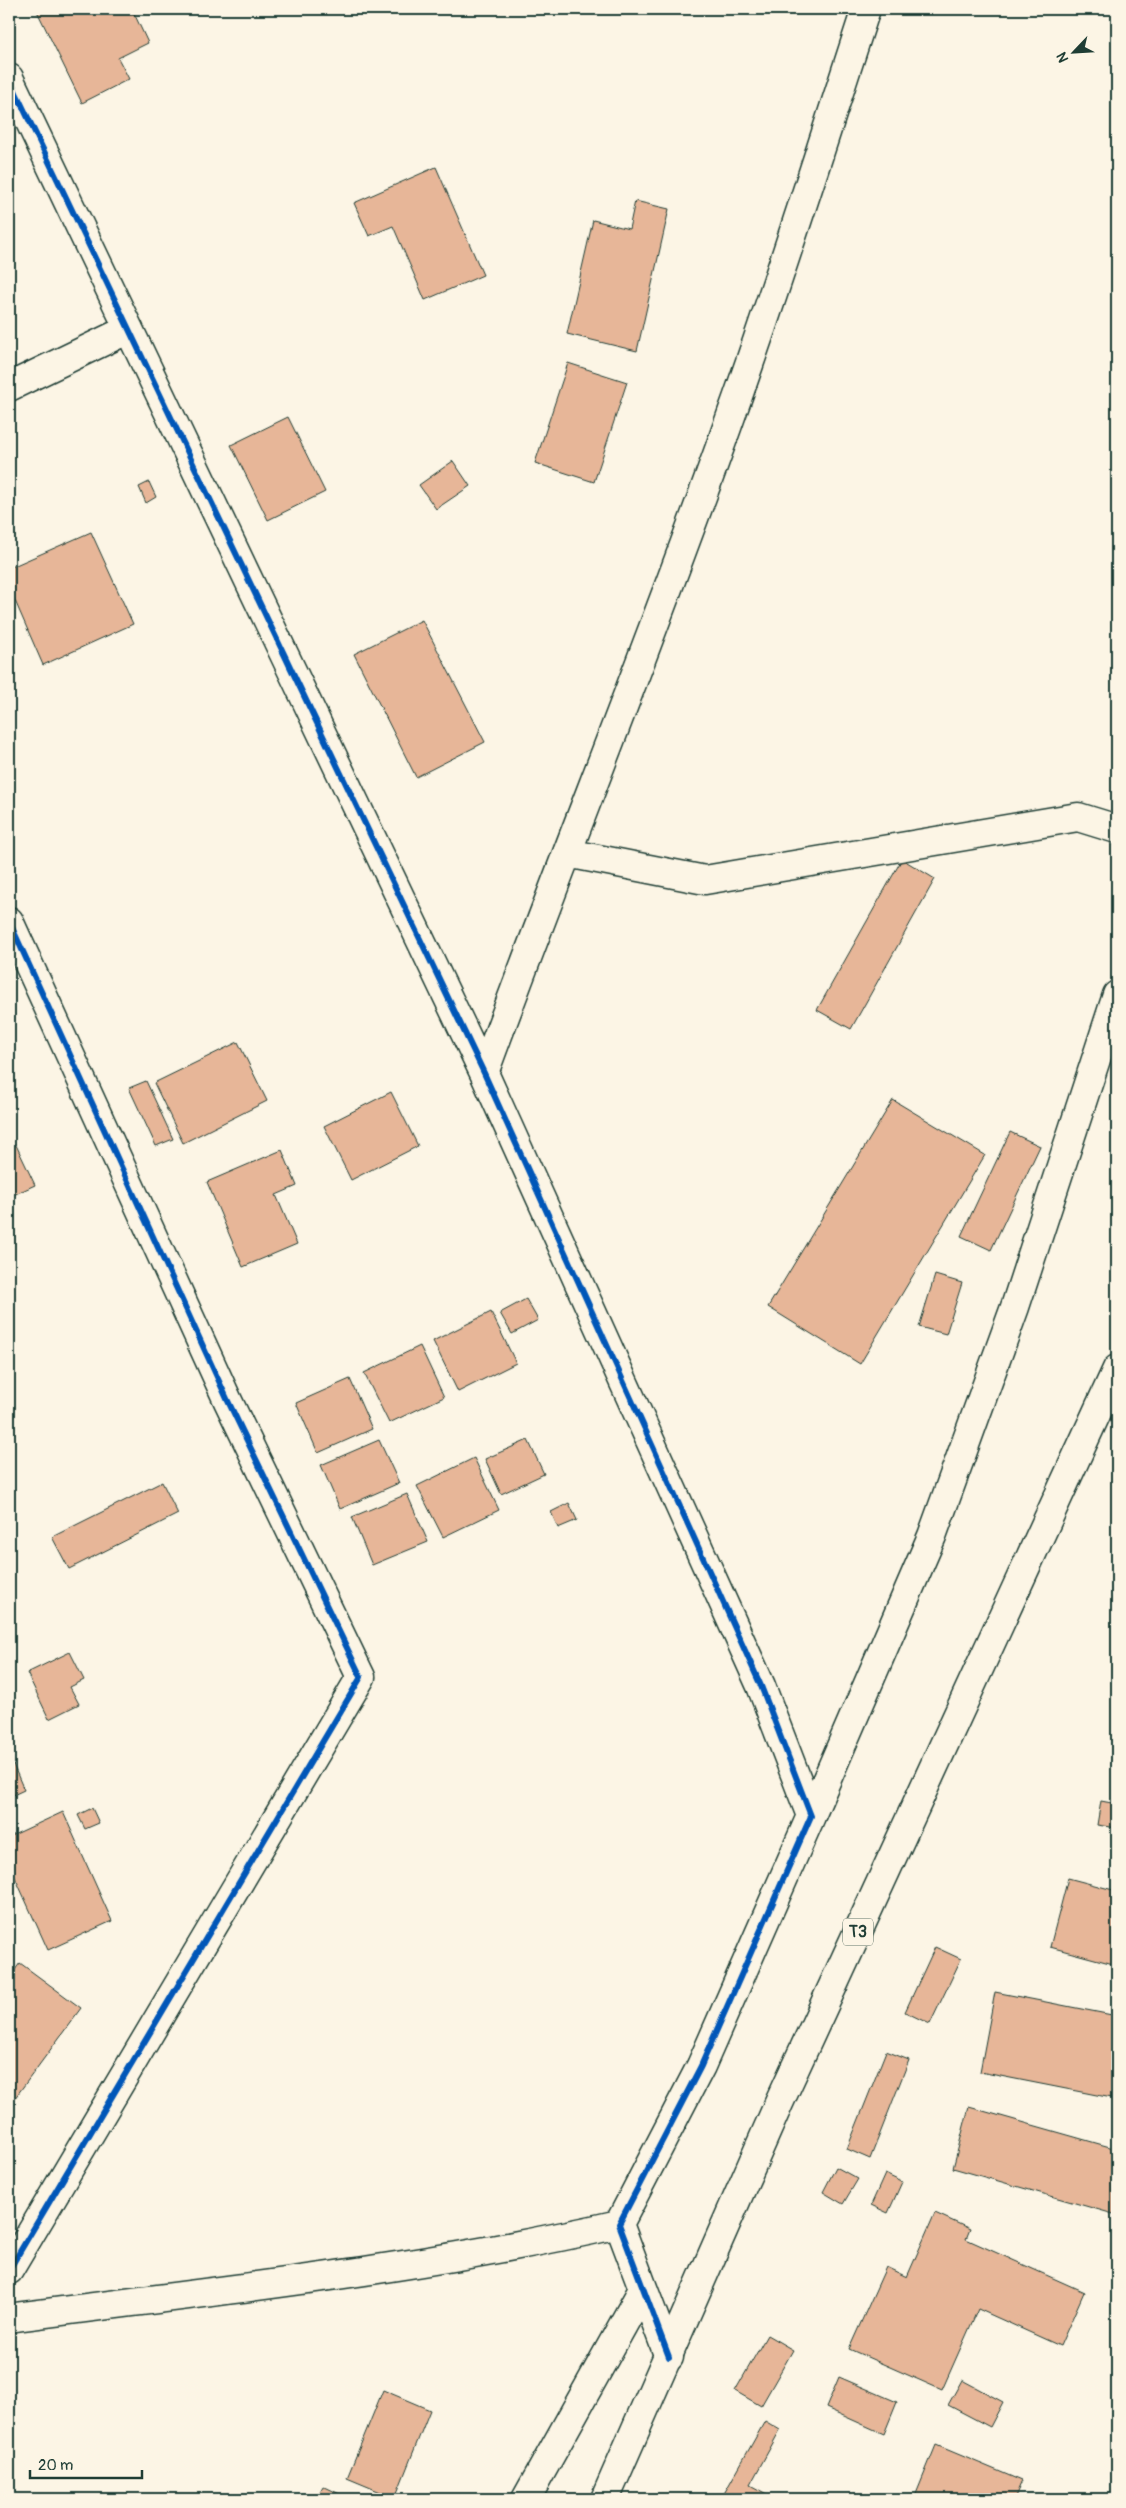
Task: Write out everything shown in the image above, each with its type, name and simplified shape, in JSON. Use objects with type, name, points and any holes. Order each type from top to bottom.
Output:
[{"type":"main road","points":[[484,1073],[637,672],[733,412],[866,9]]},
{"type":"main road","points":[[9,78],[484,1073],[762,1686],[811,1816]]},
{"type":"main road","points":[[9,387],[130,330]]},
{"type":"main road","points":[[567,853],[705,880],[1078,818],[1117,829]]},
{"type":"main road","points":[[9,921],[228,1401],[361,1677],[9,2270]]},
{"type":"main road","points":[[669,2358],[619,2224],[701,2066],[932,1536],[1015,1307],[1117,995]]},
{"type":"main road","name":"T3","points":[[605,2499],[669,2358],[779,2103],[1117,1368]]},
{"type":"main road","points":[[9,2318],[319,2277],[540,2242],[619,2224]]},
{"type":"main road","points":[[526,2499],[643,2289]]},
{"type":"building","points":[[36,9],[132,9],[148,43],[118,58],[129,79],[82,103]]},
{"type":"building","points":[[436,167],[483,275],[425,300],[393,226],[369,236],[354,203]]},
{"type":"building","points":[[635,201],[669,209],[637,351],[567,334],[593,220],[629,229]]},
{"type":"building","points":[[568,363],[627,382],[594,482],[535,463]]},
{"type":"building","points":[[288,417],[325,492],[268,520],[231,445]]},
{"type":"building","points":[[453,461],[470,486],[436,509],[419,485]]},
{"type":"building","points":[[149,482],[156,497],[146,503],[139,487]]},
{"type":"building","points":[[91,532],[133,624],[43,665],[9,587],[9,568]]},
{"type":"building","points":[[422,620],[485,742],[416,777],[354,654]]},
{"type":"building","points":[[902,859],[935,879],[851,1029],[817,1010]]},
{"type":"building","points":[[238,1042],[267,1101],[183,1143],[154,1083]]},
{"type":"building","points":[[146,1081],[173,1139],[156,1146],[129,1088]]},
{"type":"building","points":[[391,1092],[418,1146],[351,1180],[324,1126]]},
{"type":"building","points":[[893,1100],[985,1155],[860,1364],[768,1307]]},
{"type":"building","points":[[1010,1132],[1040,1146],[991,1250],[961,1236]]},
{"type":"building","points":[[16,1145],[35,1185],[9,1197],[9,1149]]},
{"type":"building","points":[[282,1150],[297,1186],[276,1195],[297,1244],[243,1267],[207,1182]]},
{"type":"building","points":[[935,1275],[962,1283],[946,1334],[919,1327]]},
{"type":"building","points":[[526,1299],[538,1320],[512,1334],[500,1313]]},
{"type":"building","points":[[491,1312],[516,1363],[458,1392],[433,1341]]},
{"type":"building","points":[[420,1346],[444,1397],[389,1423],[364,1373]]},
{"type":"building","points":[[350,1379],[372,1429],[318,1453],[296,1403]]},
{"type":"building","points":[[379,1440],[399,1483],[340,1509],[321,1465]]},
{"type":"building","points":[[528,1440],[544,1474],[501,1494],[485,1459]]},
{"type":"building","points":[[474,1458],[499,1510],[443,1537],[417,1486]]},
{"type":"building","points":[[162,1482],[178,1514],[69,1569],[52,1537]]},
{"type":"building","points":[[407,1494],[428,1542],[372,1565],[352,1517]]},
{"type":"building","points":[[569,1503],[577,1520],[558,1528],[551,1512]]},
{"type":"building","points":[[70,1652],[84,1680],[70,1687],[79,1704],[49,1719],[27,1673]]},
{"type":"building","points":[[9,1755],[24,1790],[9,1797]]},
{"type":"building","points":[[1101,1801],[1117,1804],[1117,1828],[1097,1825]]},
{"type":"building","points":[[92,1808],[99,1823],[85,1829],[78,1815]]},
{"type":"building","points":[[63,1812],[112,1921],[48,1950],[9,1864],[9,1837]]},
{"type":"building","points":[[1068,1878],[1117,1891],[1117,1965],[1050,1947]]},
{"type":"building","points":[[935,1947],[961,1959],[930,2024],[905,2012]]},
{"type":"building","points":[[20,1963],[81,2008],[9,2106],[9,1978]]},
{"type":"building","points":[[995,1992],[1117,2016],[1117,2099],[980,2072]]},
{"type":"building","points":[[886,2051],[909,2060],[870,2159],[847,2149]]},
{"type":"building","points":[[969,2107],[1117,2149],[1117,2215],[953,2168]]},
{"type":"building","points":[[836,2167],[858,2179],[843,2204],[823,2192]]},
{"type":"building","points":[[885,2174],[902,2182],[888,2213],[871,2205]]},
{"type":"building","points":[[935,2213],[970,2229],[966,2239],[1084,2292],[1060,2346],[978,2309],[942,2390],[849,2349],[886,2267],[907,2277]]},
{"type":"building","points":[[767,2335],[793,2350],[761,2406],[735,2391]]},
{"type":"building","points":[[839,2377],[897,2402],[884,2434],[826,2408]]},
{"type":"building","points":[[962,2380],[1003,2402],[990,2427],[948,2405]]},
{"type":"building","points":[[383,2390],[430,2410],[395,2498],[347,2478]]},
{"type":"building","points":[[765,2421],[780,2430],[750,2485],[774,2498],[721,2499]]},
{"type":"building","points":[[936,2445],[1022,2481],[1014,2499],[914,2499]]},
{"type":"building","points":[[323,2486],[350,2499],[316,2499]]},
{"type":"cycle path","points":[[9,78],[484,1073],[761,1686],[811,1816],[701,2066],[619,2224],[669,2357]]},
{"type":"cycle path","points":[[9,921],[228,1401],[361,1677],[9,2270]]}]
